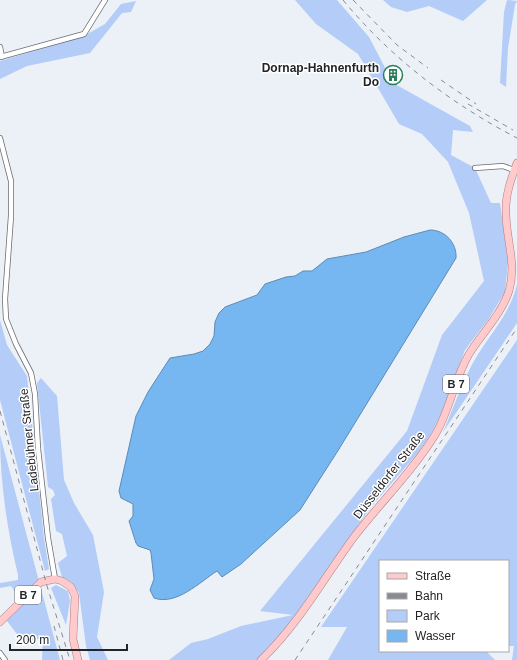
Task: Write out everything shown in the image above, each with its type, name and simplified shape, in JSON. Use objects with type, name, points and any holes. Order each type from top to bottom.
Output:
[{"type":"main road","name":"Düsseldorfer Straße","points":[[261,660],[287,632],[333,566],[428,444],[442,421],[465,361],[504,304],[509,291],[513,271],[506,212],[506,196],[516,167]]},
{"type":"main road","name":"B 7","points":[[0,622],[41,582],[55,579],[68,584],[75,596],[74,638],[78,660]]},
{"type":"street","points":[[0,47],[1,57],[84,34],[105,0]]},
{"type":"street","name":"Ladebühner Straße","points":[[0,138],[11,181],[11,216],[5,299],[6,319],[16,344],[31,373],[36,394],[38,449],[48,538],[55,579]]},
{"type":"street","name":"Düsseldorfer Straße","points":[[475,168],[503,166],[516,167]]},
{"type":"street","points":[[0,653],[5,660]]},
{"type":"green space","points":[[295,0],[337,0],[369,37],[393,83],[470,126],[473,132],[453,130],[451,155],[475,168],[491,203],[500,203],[508,262],[505,292],[488,320],[465,350],[441,414],[431,434],[417,454],[371,507],[285,630],[257,660],[169,660],[191,643],[208,639],[241,626],[293,615],[260,611],[407,431],[442,335],[484,281],[469,213],[448,162],[422,134],[399,124],[358,54],[316,24]]},
{"type":"green space","points":[[383,0],[487,0],[463,21],[429,6],[407,12],[391,7]]},
{"type":"green space","points":[[507,0],[517,1],[515,5],[508,48],[506,87],[500,83],[504,12]]},
{"type":"green space","points":[[136,1],[131,12],[122,13],[90,53],[27,66],[0,79],[0,61],[82,37],[105,24],[121,4]]},
{"type":"green space","points":[[517,284],[517,323],[443,432],[459,393],[477,356],[500,322],[510,304]]},
{"type":"green space","points":[[0,320],[7,345],[27,376],[44,538],[49,569],[45,571],[0,400]]},
{"type":"green space","points":[[517,340],[517,660],[512,660],[514,646],[509,646],[509,560],[379,560],[379,652],[487,652],[495,660],[328,660],[347,627],[321,627]]},
{"type":"green space","points":[[41,378],[57,396],[64,480],[74,503],[93,535],[104,592],[97,637],[108,660],[90,660],[86,646],[79,593],[71,582],[62,577],[58,563],[67,556],[62,534],[56,531],[51,499],[55,495],[53,490],[48,487],[37,383]]},
{"type":"green space","points":[[0,435],[60,660],[42,660],[43,638],[23,642],[7,621],[20,599],[11,586],[0,588],[0,583],[18,580],[18,575],[5,505],[1,470]]},
{"type":"green space","points":[[56,585],[68,591],[70,601],[66,625],[51,588]]},
{"type":"water","points":[[430,230],[441,232],[449,238],[456,252],[456,258],[300,510],[241,564],[222,577],[217,571],[179,596],[162,600],[154,598],[150,590],[154,579],[151,553],[150,550],[138,546],[136,543],[129,521],[133,516],[133,504],[121,498],[119,491],[136,416],[148,392],[170,358],[203,351],[210,344],[214,336],[215,322],[219,313],[225,307],[257,295],[265,284],[286,277],[295,276],[303,271],[312,271],[327,259],[366,252],[404,237]]},
{"type":"railway","points":[[343,0],[381,41],[423,78],[468,110],[517,138]]},
{"type":"railway","points":[[353,0],[397,45],[428,68]]},
{"type":"railway","points":[[441,80],[476,104]]},
{"type":"railway","points":[[468,104],[513,130]]},
{"type":"railway","points":[[295,660],[517,328]]},
{"type":"railway","points":[[0,411],[47,586],[70,660]]},
{"type":"railway","points":[[54,626],[63,660]]},
{"type":"place","name":"Dornap-Hahnenfurth Do","points":[[393,75]]}]
